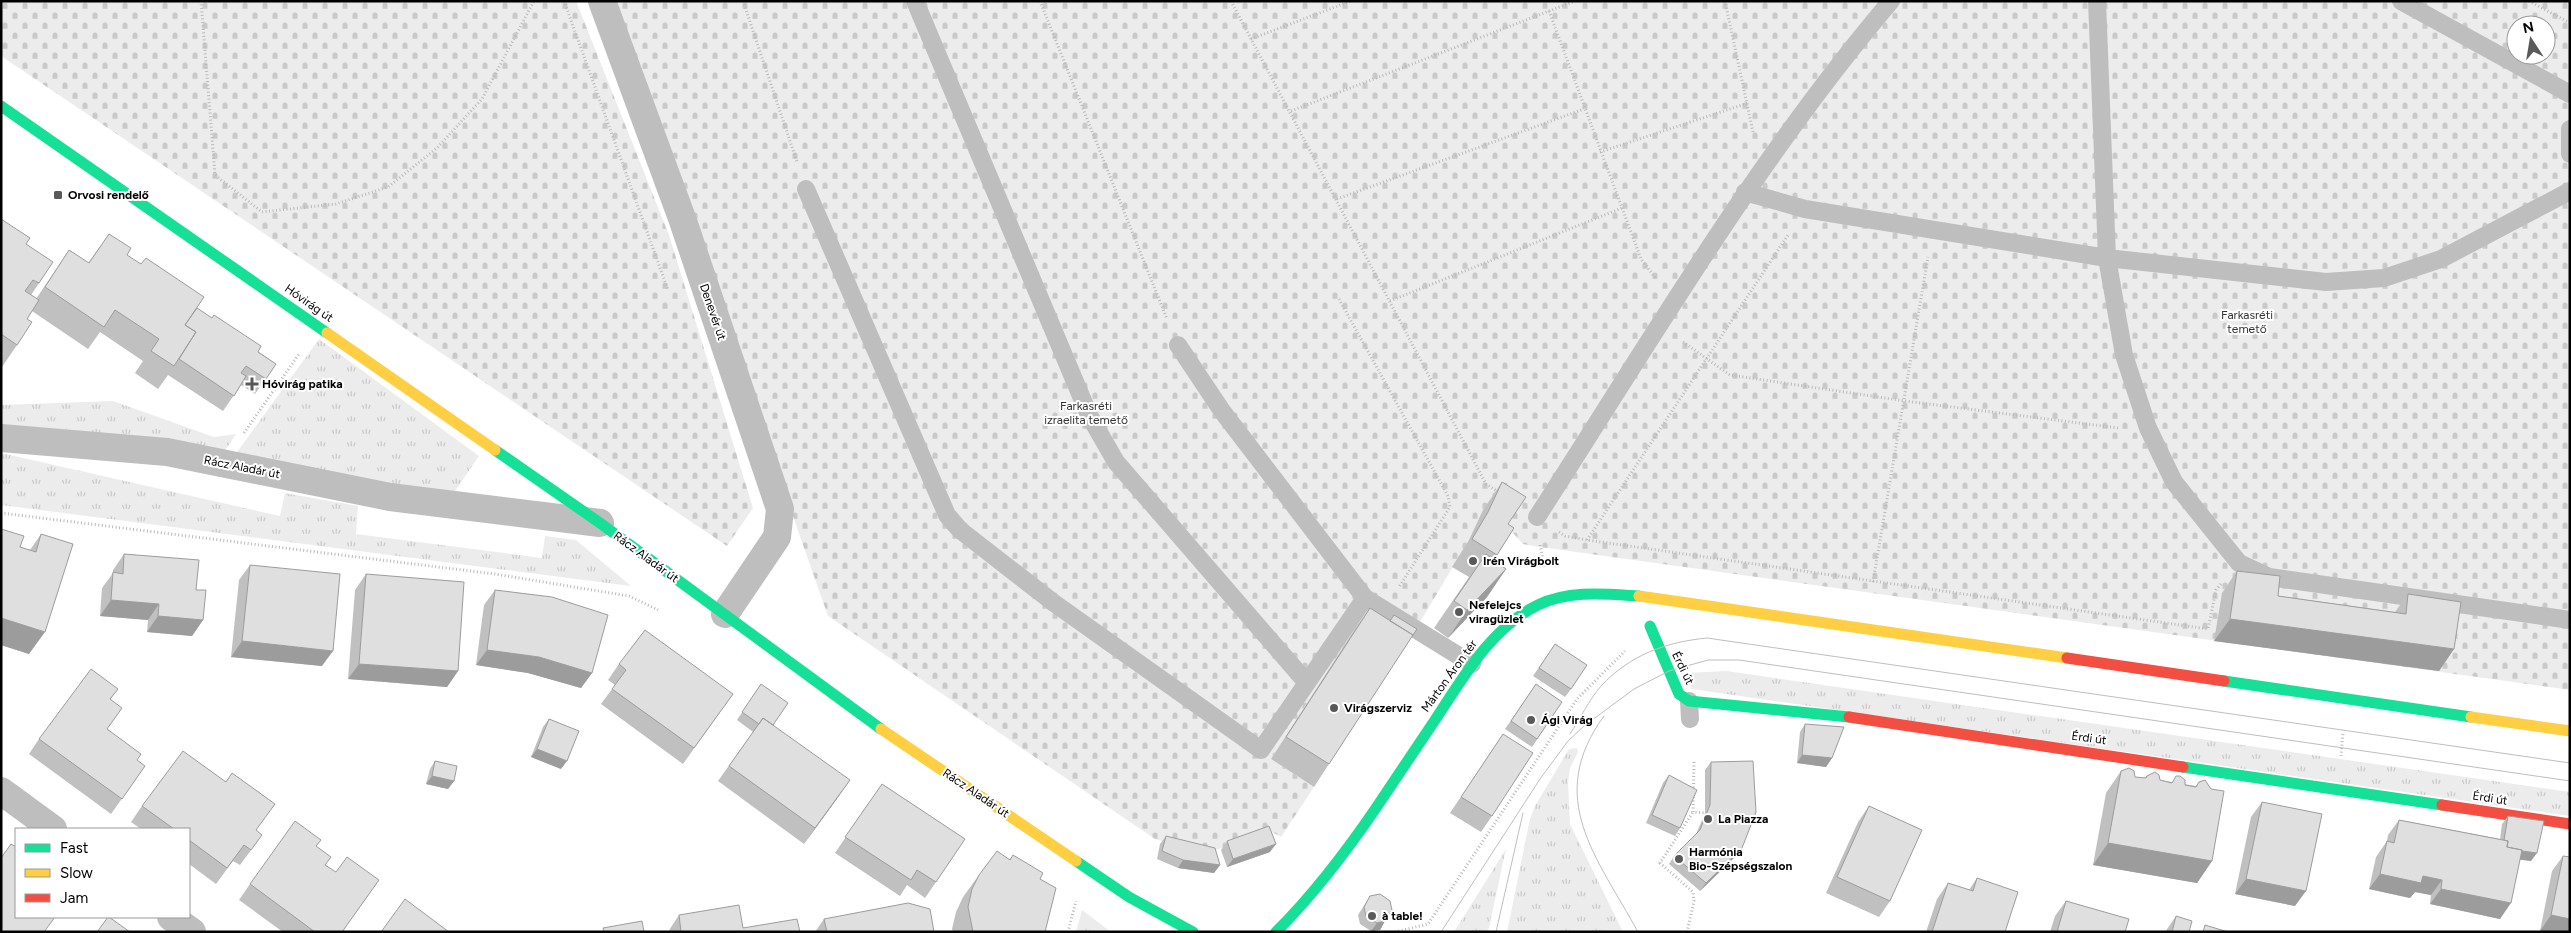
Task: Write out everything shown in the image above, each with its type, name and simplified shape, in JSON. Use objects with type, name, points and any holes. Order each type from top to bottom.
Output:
[{"type":"street","name":"Denevér út","points":[[602,1],[683,221],[780,509],[777,537],[725,614]]},
{"type":"street","name":"Hóvirág út","points":[[1,106],[600,524]]},
{"type":"street","name":"Rácz Aladár út","points":[[1,438],[167,452],[390,497],[600,524],[859,714],[1129,897],[1193,932]]},
{"type":"street","name":"Márton Áron tér","points":[[1276,932],[1338,863],[1472,664],[1505,626],[1536,606],[1579,594],[1644,596]]},
{"type":"street","points":[[1644,596],[2570,731]]},
{"type":"street","name":"Érdi út","points":[[1650,626],[1679,694],[1689,710],[1841,716],[2570,824]]},
{"type":"street","points":[[1,792],[51,828]]},
{"type":"street","points":[[172,918],[192,932]]},
{"type":"lane","points":[[915,1],[1089,415],[1116,462],[1307,683]]},
{"type":"lane","points":[[1537,517],[1745,192],[1860,38],[1891,1]]},
{"type":"lane","points":[[2097,1],[2107,258],[2124,355],[2148,428],[2174,482],[2239,563],[2269,576],[2570,620]]},
{"type":"lane","points":[[2401,1],[2570,94]]},
{"type":"lane","points":[[2570,129],[2570,154]]},
{"type":"lane","points":[[806,189],[946,515],[960,530],[1054,603],[1261,750],[1365,598]]},
{"type":"lane","points":[[1745,192],[1805,209],[2107,258],[2326,282],[2384,278],[2441,259],[2570,191]]},
{"type":"lane","points":[[1178,345],[1222,411],[1365,598],[1472,664]]},
{"type":"lane","points":[[1644,596],[1650,626]]},
{"type":"path","points":[[201,1],[215,174],[262,212],[336,204],[388,187],[438,148],[482,99],[534,1]]},
{"type":"path","points":[[564,1],[669,292]]},
{"type":"path","points":[[743,1],[806,189]]},
{"type":"path","points":[[1040,1],[1178,345]]},
{"type":"path","points":[[1232,1],[1486,484],[1565,536],[1872,582],[2208,629],[2216,590],[2239,563]]},
{"type":"path","points":[[1251,39],[1351,1]]},
{"type":"path","points":[[1290,111],[1575,1]]},
{"type":"path","points":[[1725,1],[1761,169]]},
{"type":"path","points":[[2529,1],[2570,24]]},
{"type":"path","points":[[1549,11],[1641,259],[1674,304]]},
{"type":"path","points":[[1600,152],[1748,103]]},
{"type":"path","points":[[1337,199],[1584,109]]},
{"type":"path","points":[[1390,302],[1622,208]]},
{"type":"path","points":[[1588,540],[1805,209]]},
{"type":"path","points":[[1872,582],[1905,401],[1932,230]]},
{"type":"path","points":[[1339,299],[1448,496],[1450,507],[1384,610]]},
{"type":"path","points":[[1660,326],[1730,375],[1905,401],[2111,428],[2148,428]]},
{"type":"path","points":[[223,463],[319,328]]},
{"type":"path","points":[[1,513],[495,574],[629,596],[662,612]]},
{"type":"path","points":[[1537,517],[1540,547],[1553,600]]},
{"type":"path","points":[[1395,932],[1428,924],[1576,699],[1650,626]]},
{"type":"path","points":[[1687,932],[1694,901],[1693,892],[1660,863],[1693,812],[1694,762]]},
{"type":"path","points":[[1693,812],[1705,813]]},
{"type":"path","points":[[1068,932],[1076,899]]},
{"type":"path","points":[[1415,932],[1416,926]]},
{"type":"green space","points":[[1,1],[576,1],[669,235],[753,508],[727,546],[1,56]]},
{"type":"green space","name":"Farkasréti temető","points":[[612,1],[2570,1],[2570,690],[1540,547],[1523,544],[1506,525],[1469,540],[1411,637],[1354,630],[1271,759],[1314,787],[1281,837],[1270,831],[1207,853],[1155,839],[828,616]]},
{"type":"green space","points":[[319,339],[479,456],[451,497],[232,459]]},
{"type":"green space","points":[[113,401],[214,437],[236,434],[220,458],[1,432],[1,405]]},
{"type":"green space","points":[[1,453],[280,516],[285,493],[358,506],[356,534],[542,558],[545,536],[576,540],[631,586],[1,505]]},
{"type":"green space","points":[[1726,671],[2570,792],[2570,816],[1691,689],[1687,673]]},
{"type":"green space","points":[[1577,748],[1578,752],[1570,768],[1568,783],[1570,824],[1623,932],[1507,932],[1530,819],[1535,806],[1569,749]]},
{"type":"green space","points":[[1506,849],[1488,932],[1454,932]]},
{"type":"green space","points":[[1082,910],[1111,932],[1076,932]]},
{"type":"building","points":[[1,219],[30,238],[26,244],[53,262],[39,283],[33,280],[25,291],[39,300],[27,319],[32,322],[17,345],[1,334]]},
{"type":"building","points":[[109,234],[131,248],[127,255],[141,264],[146,258],[204,297],[185,325],[196,332],[174,366],[151,351],[159,339],[115,310],[104,327],[45,287],[69,250],[89,263]]},
{"type":"building","points":[[197,308],[212,318],[214,315],[261,346],[258,352],[276,364],[266,379],[246,366],[241,373],[246,376],[234,396],[179,359],[196,332],[185,325]]},
{"type":"building","points":[[1502,482],[1526,497],[1508,524],[1514,528],[1497,555],[1472,539],[1488,512]]},
{"type":"building","points":[[1,529],[24,536],[20,547],[36,552],[41,534],[73,544],[45,632],[1,618]]},
{"type":"building","points":[[124,554],[199,560],[196,590],[206,590],[203,620],[158,616],[159,604],[111,600],[113,572],[123,574]]},
{"type":"building","points":[[1486,554],[1506,569],[1467,610],[1454,601]]},
{"type":"building","points":[[250,565],[340,574],[333,651],[242,641]]},
{"type":"building","points":[[2237,571],[2280,576],[2278,596],[2406,614],[2408,594],[2461,602],[2454,649],[2230,619]]},
{"type":"building","points":[[366,574],[464,582],[458,671],[359,664]]},
{"type":"building","points":[[495,590],[552,597],[608,615],[592,673],[539,657],[487,650]]},
{"type":"building","name":"Virágszerviz","points":[[1370,608],[1413,635],[1329,764],[1286,737]]},
{"type":"building","points":[[1394,615],[1417,629],[1413,635],[1390,621]]},
{"type":"building","points":[[645,630],[733,694],[694,748],[612,689],[626,670],[619,664]]},
{"type":"building","points":[[1555,644],[1587,665],[1571,689],[1539,668]]},
{"type":"building","points":[[91,669],[118,689],[110,699],[122,708],[107,729],[141,754],[137,760],[145,766],[122,799],[39,739]]},
{"type":"building","points":[[761,684],[788,703],[773,725],[763,718],[759,724],[742,712]]},
{"type":"building","name":"Ági Virág","points":[[1536,684],[1562,702],[1537,739],[1511,721]]},
{"type":"building","points":[[763,718],[850,780],[815,828],[729,766]]},
{"type":"building","points":[[549,719],[579,731],[567,761],[537,749]]},
{"type":"building","points":[[1805,724],[1844,727],[1832,758],[1802,755]]},
{"type":"building","points":[[1503,734],[1533,753],[1492,816],[1461,797]]},
{"type":"building","points":[[183,751],[226,782],[232,773],[275,804],[256,830],[262,835],[251,850],[244,845],[227,868],[190,841],[190,828],[173,828],[142,806]]},
{"type":"building","points":[[435,761],[457,766],[454,781],[432,776]]},
{"type":"building","points":[[1753,761],[1756,812],[1742,848],[1706,883],[1674,856],[1700,830],[1710,805],[1711,762]]},
{"type":"building","points":[[2129,768],[2134,771],[2135,777],[2146,778],[2155,772],[2159,775],[2160,780],[2172,783],[2176,776],[2180,776],[2185,780],[2185,785],[2196,787],[2199,782],[2205,780],[2211,789],[2224,791],[2212,861],[2108,843],[2121,771]]},
{"type":"building","points":[[1669,775],[1697,790],[1680,828],[1652,815]]},
{"type":"building","points":[[882,784],[965,839],[936,882],[917,870],[911,880],[845,837]]},
{"type":"building","points":[[2262,802],[2322,814],[2306,891],[2246,879]]},
{"type":"building","points":[[1869,806],[1922,830],[1890,901],[1837,877]]},
{"type":"building","points":[[2508,816],[2544,821],[2537,853],[2507,847],[2508,841],[2504,840]]},
{"type":"building","points":[[2399,820],[2508,841],[2507,847],[2522,850],[2511,903],[2441,889],[2442,880],[2423,876],[2421,883],[2380,874],[2387,841],[2394,843]]},
{"type":"building","points":[[295,821],[321,840],[316,846],[331,857],[325,865],[336,872],[347,857],[379,880],[342,932],[315,932],[250,884]]},
{"type":"building","points":[[1269,826],[1276,844],[1233,859],[1227,841]]},
{"type":"building","points":[[1166,836],[1215,848],[1220,865],[1183,860],[1162,851]]},
{"type":"building","points":[[11,844],[15,846],[15,918],[54,918],[44,932],[1,932],[1,858]]},
{"type":"building","points":[[997,851],[1010,860],[1013,855],[1043,873],[1040,879],[1056,888],[1045,932],[973,932],[968,907],[972,889],[979,875]]},
{"type":"building","points":[[2563,856],[2570,857],[2570,919],[2551,915]]},
{"type":"building","points":[[1977,878],[2018,892],[2005,932],[1932,932],[1948,883],[1973,891]]},
{"type":"building","points":[[1380,894],[1390,901],[1392,910],[1385,921],[1377,923],[1366,916],[1364,907],[1370,896]]},
{"type":"building","points":[[405,899],[449,932],[381,932]]},
{"type":"building","points":[[2066,901],[2129,919],[2125,932],[2057,932]]},
{"type":"building","points":[[908,903],[930,909],[934,932],[827,932],[824,919]]},
{"type":"building","points":[[739,905],[743,928],[797,919],[800,932],[681,932],[679,915]]},
{"type":"building","points":[[2176,916],[2192,921],[2189,932],[2172,932]]},
{"type":"building","points":[[107,918],[110,918],[130,932],[97,932]]},
{"type":"building","points":[[642,921],[644,932],[604,932],[603,928]]},
{"type":"building","points":[[2205,925],[2228,932],[2203,932]]},
{"type":"tram line","points":[[1570,734],[1597,691],[1612,675],[1624,666],[1636,658],[1663,647],[1707,638],[2570,763]]},
{"type":"tram line","points":[[1441,932],[1540,779],[1568,741],[1584,726],[1634,689],[1669,671],[1708,660],[1739,660],[2570,781]]},
{"type":"tram line","points":[[1604,716],[1587,746],[1578,774],[1578,801],[1583,827],[1593,852],[1638,932]]},
{"type":"tram line","points":[[1496,932],[1523,813]]},
{"type":"traffic: fast","points":[[1,106],[327,333]]},
{"type":"traffic: fast","points":[[495,450],[600,523],[881,729]]},
{"type":"traffic: fast","points":[[1276,932],[1341,857],[1469,669],[1493,639],[1507,626],[1522,614],[1538,605],[1562,597],[1587,594],[1639,596]]},
{"type":"traffic: fast","points":[[1650,626],[1679,694],[1689,701],[1849,717]]},
{"type":"traffic: fast","points":[[2224,681],[2471,717]]},
{"type":"traffic: fast","points":[[2183,767],[2442,805]]},
{"type":"traffic: fast","points":[[1076,861],[1129,897],[1193,932]]},
{"type":"traffic: slow","points":[[327,333],[495,450]]},
{"type":"traffic: slow","points":[[1639,596],[2067,658]]},
{"type":"traffic: slow","points":[[2471,717],[2570,731]]},
{"type":"traffic: slow","points":[[881,729],[1076,861]]},
{"type":"traffic: jam","points":[[2067,658],[2224,681]]},
{"type":"traffic: jam","points":[[1849,717],[2183,767]]},
{"type":"traffic: jam","points":[[2442,805],[2570,824]]},
{"type":"place","name":"Orvosi rendelő","points":[[58,195]]},
{"type":"place","name":"Hóvirág patika","points":[[252,384]]},
{"type":"place","name":"Irén Virágbolt","points":[[1473,561]]},
{"type":"place","name":"Nefelejcs viragüzlet","points":[[1459,612]]},
{"type":"place","name":"Virágszerviz","points":[[1334,708]]},
{"type":"place","name":"Ági Virág","points":[[1531,720]]},
{"type":"place","name":"La Piazza","points":[[1708,819]]},
{"type":"place","name":"Harmónia Bio-Szépségszalon","points":[[1679,859]]},
{"type":"place","name":"à table!","points":[[1372,916]]},
{"type":"park label","name":"Farkasréti izraelita temető","points":[[1086,413]]}]
